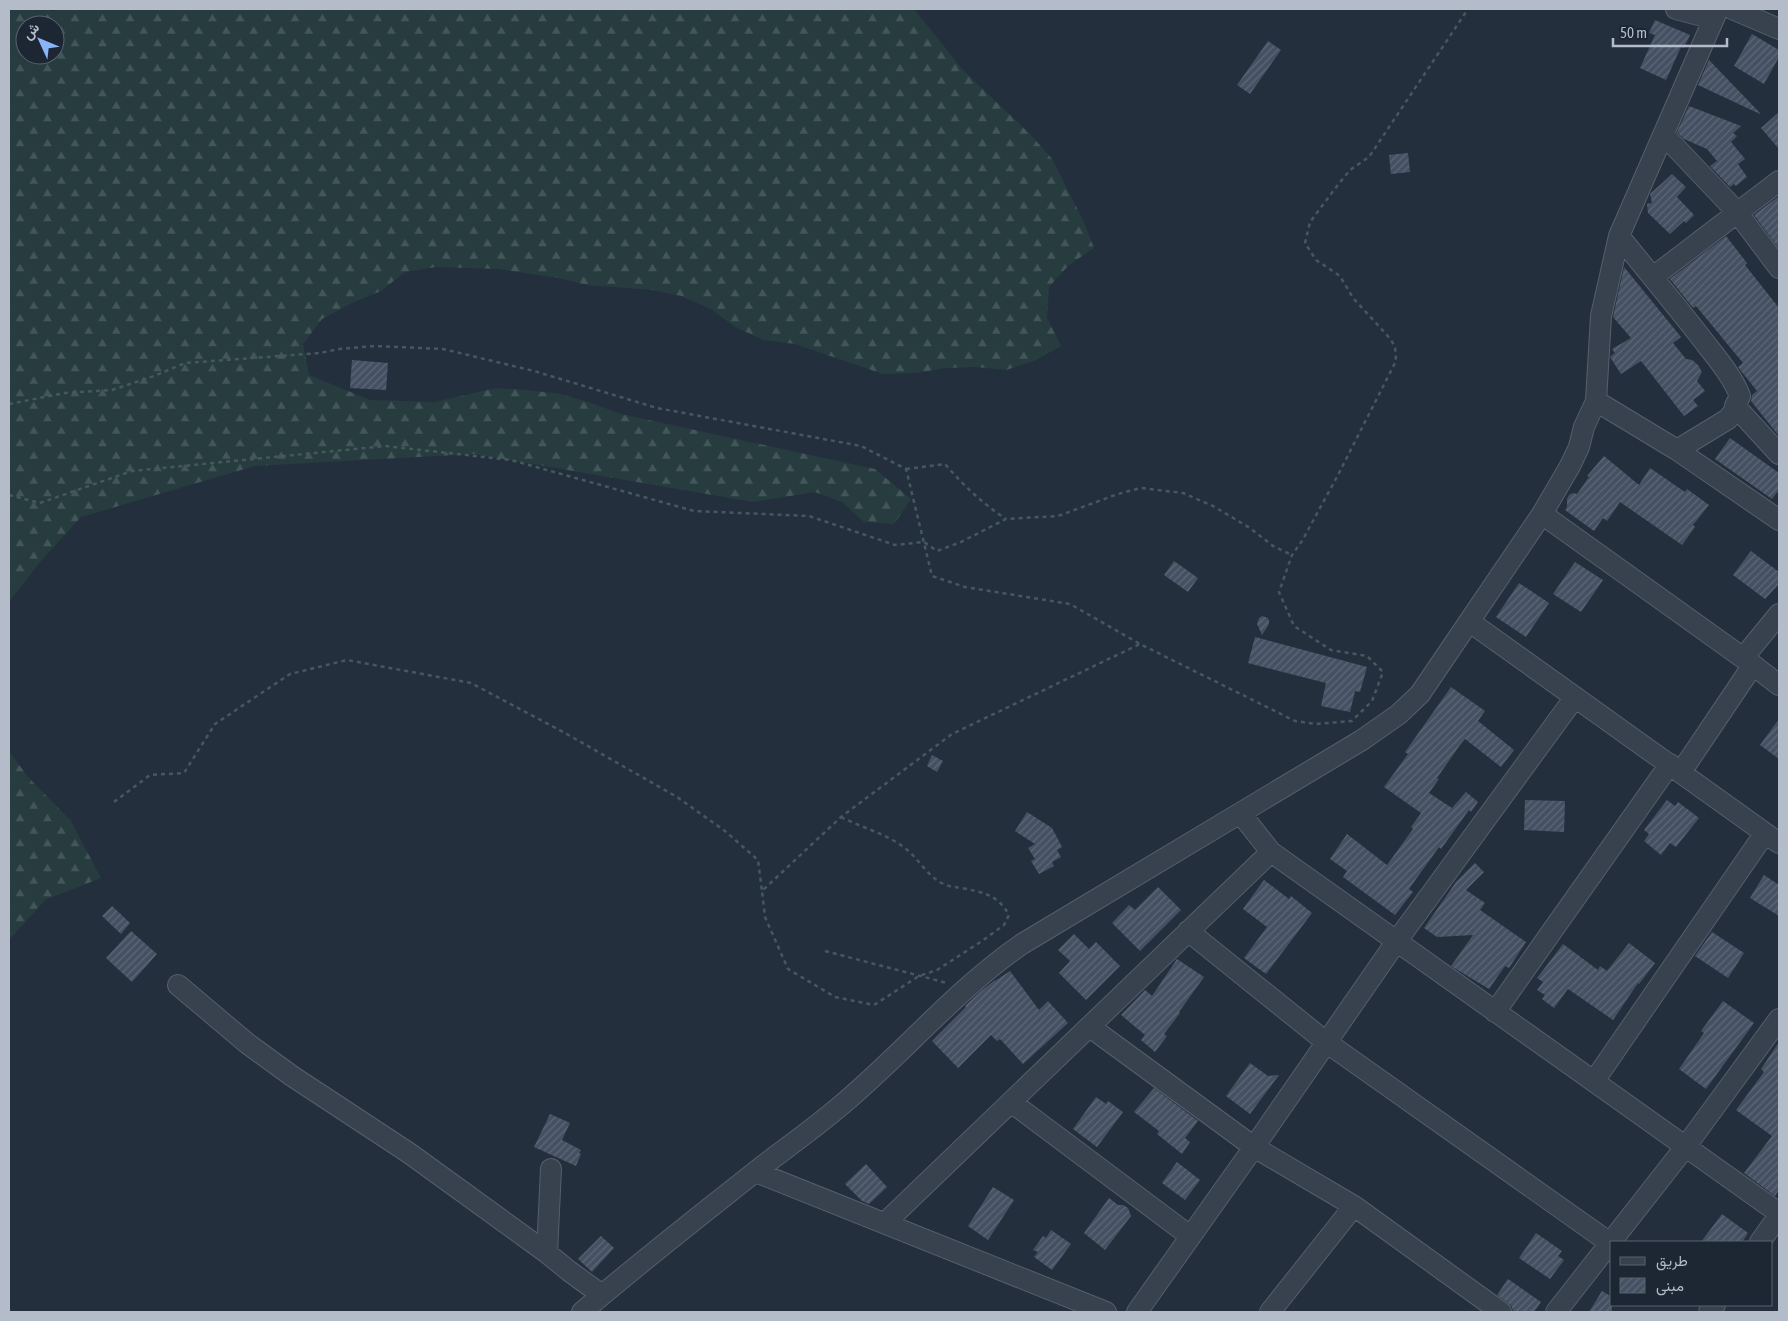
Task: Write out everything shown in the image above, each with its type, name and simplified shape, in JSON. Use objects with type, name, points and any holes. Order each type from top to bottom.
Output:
[{"type":"street","points":[[582,1312],[839,1107],[965,988],[991,966],[1022,944],[1362,740],[1399,714],[1428,684],[1542,514],[1570,466],[1596,401],[1601,316],[1618,236],[1664,135],[1715,14],[1676,9]]},
{"type":"street","points":[[1732,9],[1779,29]]},
{"type":"street","points":[[1664,135],[1737,212],[1779,268]]},
{"type":"street","points":[[1653,277],[1779,181]]},
{"type":"street","points":[[1618,236],[1653,277],[1733,381],[1740,396],[1735,410],[1728,419],[1677,450]]},
{"type":"street","points":[[1596,401],[1677,450],[1779,518]]},
{"type":"street","points":[[1735,406],[1779,454]]},
{"type":"street","points":[[1542,514],[1779,685]]},
{"type":"street","points":[[1495,1012],[1676,768],[1779,614]]},
{"type":"street","points":[[1470,622],[1772,838],[1594,1081]]},
{"type":"street","points":[[1137,1312],[1396,942],[1576,697]]},
{"type":"street","points":[[1241,814],[1271,852],[1779,1214],[1761,1241]]},
{"type":"street","points":[[884,1224],[1271,852]]},
{"type":"street","points":[[1188,932],[1326,1042],[1610,1243],[1556,1312]]},
{"type":"street","points":[[178,985],[248,1044],[409,1153],[602,1295]]},
{"type":"street","points":[[1612,1241],[1686,1146],[1779,1019]]},
{"type":"street","points":[[1090,1027],[1254,1147],[1354,1206],[1500,1312]]},
{"type":"street","points":[[1011,1102],[1190,1236]]},
{"type":"street","points":[[547,1253],[551,1169]]},
{"type":"street","points":[[756,1172],[1106,1312]]},
{"type":"street","points":[[1270,1312],[1354,1206]]},
{"type":"path","points":[[906,469],[932,576],[965,588],[1070,604],[1140,644],[1295,720],[1316,724],[1352,721],[1372,701],[1383,672],[1366,656],[1332,650],[1294,626],[1279,592],[1292,555],[1302,541],[1338,475],[1396,361],[1395,346],[1353,298],[1340,276],[1316,260],[1305,242],[1310,222],[1350,170],[1369,157],[1468,9]]},
{"type":"path","points":[[9,404],[65,393],[112,390],[185,363],[312,354],[339,349],[375,346],[443,350],[534,371],[657,408],[861,446],[906,469],[945,464],[961,483],[991,509],[1006,519]]},
{"type":"path","points":[[9,495],[40,503],[132,471],[385,446],[511,460],[694,511],[809,516],[895,545],[924,542],[937,551],[961,542],[1006,519],[1058,516],[1118,494],[1141,488],[1183,493],[1213,506],[1250,528],[1273,546],[1292,555]]},
{"type":"path","points":[[762,891],[841,817],[952,734],[1140,644]]},
{"type":"path","points":[[114,802],[150,775],[184,773],[215,724],[290,674],[347,660],[471,683],[677,797],[724,831],[758,860],[765,917],[788,969],[835,997],[874,1005],[919,976],[936,970],[1004,925],[1009,915],[1002,903],[982,892],[945,885],[919,863],[908,850],[891,839],[841,817]]},
{"type":"path","points":[[825,950],[965,988]]},
{"type":"green space","points":[[9,9],[47,9],[52,11],[63,9],[914,9],[963,70],[1031,135],[1052,159],[1083,220],[1094,248],[1069,265],[1049,287],[1047,318],[1061,346],[1034,361],[1006,370],[976,367],[883,374],[795,344],[764,340],[735,327],[711,309],[681,296],[652,290],[587,285],[559,278],[498,269],[436,267],[405,272],[381,291],[352,303],[322,319],[303,344],[309,375],[370,400],[435,402],[496,388],[561,394],[621,414],[875,469],[911,499],[894,524],[864,522],[842,502],[815,492],[753,502],[474,454],[255,466],[81,517],[41,561],[9,602]]},
{"type":"green space","points":[[9,751],[28,777],[71,821],[101,878],[45,900],[9,940]]},
{"type":"building","points":[[1655,20],[1690,35],[1684,48],[1681,47],[1666,80],[1640,68],[1655,35],[1649,33]]},
{"type":"building","points":[[1752,34],[1779,50],[1779,57],[1764,84],[1734,66]]},
{"type":"building","points":[[1268,41],[1281,50],[1250,94],[1237,85]]},
{"type":"building","points":[[1709,60],[1760,113],[1760,114],[1698,85]]},
{"type":"building","points":[[1689,106],[1741,126],[1733,133],[1737,136],[1731,142],[1745,159],[1738,164],[1747,177],[1736,186],[1734,184],[1730,187],[1710,166],[1717,161],[1707,149],[1684,139],[1677,132]]},
{"type":"building","points":[[1779,112],[1779,149],[1761,128]]},
{"type":"building","points":[[1408,153],[1410,172],[1391,174],[1389,155]]},
{"type":"building","points":[[1672,174],[1686,187],[1677,197],[1694,215],[1686,223],[1684,221],[1670,234],[1648,213],[1647,204],[1652,203],[1650,194]]},
{"type":"building","points":[[1779,196],[1779,249],[1754,215]]},
{"type":"building","points":[[1726,236],[1747,263],[1745,265],[1779,308],[1779,436],[1751,401],[1752,395],[1757,391],[1738,367],[1743,363],[1696,306],[1693,308],[1670,279]]},
{"type":"building","points":[[1624,267],[1681,337],[1673,343],[1686,359],[1692,360],[1698,365],[1702,372],[1697,381],[1705,391],[1693,400],[1698,406],[1684,416],[1641,361],[1621,374],[1610,357],[1615,353],[1612,349],[1631,338],[1613,317]]},
{"type":"building","points":[[352,360],[388,363],[386,390],[350,388]]},
{"type":"building","points":[[1730,438],[1779,473],[1779,490],[1772,499],[1715,459]]},
{"type":"building","points":[[1604,456],[1639,485],[1650,468],[1685,492],[1687,489],[1709,505],[1693,525],[1695,527],[1682,545],[1620,502],[1607,521],[1603,518],[1594,531],[1565,510],[1569,495],[1577,494],[1589,477],[1587,476]]},
{"type":"building","points":[[1751,551],[1779,572],[1779,584],[1765,599],[1733,575]]},
{"type":"building","points":[[1174,561],[1198,578],[1188,592],[1164,575]]},
{"type":"building","points":[[1575,562],[1603,580],[1581,612],[1553,594]]},
{"type":"building","points":[[1519,583],[1549,603],[1526,637],[1496,617]]},
{"type":"building","points":[[1262,616],[1268,618],[1269,624],[1262,635],[1257,624]]},
{"type":"building","points":[[1255,637],[1367,667],[1360,692],[1355,691],[1350,712],[1321,706],[1326,683],[1248,663]]},
{"type":"building","points":[[1451,687],[1485,711],[1478,721],[1514,750],[1501,767],[1465,739],[1460,745],[1429,793],[1452,808],[1466,792],[1478,802],[1471,812],[1469,810],[1441,849],[1439,847],[1409,889],[1413,892],[1395,915],[1343,877],[1347,871],[1330,859],[1347,834],[1387,865],[1413,829],[1411,827],[1421,813],[1384,787],[1408,754],[1405,752]]},
{"type":"building","points":[[1779,719],[1779,759],[1760,745]]},
{"type":"building","points":[[932,755],[943,761],[937,772],[927,766]]},
{"type":"building","points":[[1525,800],[1565,801],[1564,832],[1524,830]]},
{"type":"building","points":[[1667,800],[1675,806],[1678,802],[1699,818],[1676,847],[1670,843],[1661,855],[1644,841],[1649,834],[1644,830]]},
{"type":"building","points":[[1027,812],[1052,828],[1062,847],[1057,850],[1061,857],[1052,862],[1054,866],[1039,874],[1031,861],[1035,859],[1028,848],[1035,844],[1015,831]]},
{"type":"building","points":[[1475,863],[1484,872],[1466,890],[1485,903],[1480,910],[1526,942],[1509,968],[1505,966],[1489,989],[1451,966],[1473,935],[1437,937],[1424,928],[1456,882]]},
{"type":"building","points":[[1764,875],[1779,885],[1779,916],[1750,898]]},
{"type":"building","points":[[1264,880],[1289,899],[1291,896],[1312,913],[1266,974],[1244,958],[1267,927],[1243,909]]},
{"type":"building","points":[[1158,887],[1181,910],[1140,951],[1112,923],[1129,905],[1135,910]]},
{"type":"building","points":[[112,906],[130,923],[121,934],[102,916]]},
{"type":"building","points":[[131,931],[157,954],[132,982],[106,958]]},
{"type":"building","points":[[1712,932],[1744,953],[1728,978],[1695,956]]},
{"type":"building","points":[[1074,934],[1089,949],[1096,942],[1120,966],[1086,1000],[1059,973],[1070,961],[1058,950]]},
{"type":"building","points":[[1629,943],[1655,963],[1638,983],[1613,1020],[1568,989],[1554,1008],[1542,999],[1545,995],[1537,990],[1543,982],[1537,978],[1563,944],[1598,970],[1600,966],[1607,971]]},
{"type":"building","points":[[1177,959],[1204,977],[1164,1034],[1167,1036],[1155,1052],[1141,1040],[1145,1035],[1121,1015],[1145,990],[1152,996]]},
{"type":"building","points":[[1010,971],[1039,1010],[1048,1001],[1068,1023],[1023,1064],[1000,1039],[997,1041],[991,1035],[958,1068],[932,1041],[981,991]]},
{"type":"building","points":[[1723,1001],[1754,1023],[1706,1089],[1679,1069],[1704,1033],[1701,1031]]},
{"type":"building","points":[[1779,1042],[1779,1190],[1775,1196],[1744,1173],[1772,1136],[1736,1110],[1764,1072],[1761,1069]]},
{"type":"building","points":[[1250,1063],[1268,1076],[1279,1075],[1250,1114],[1226,1096]]},
{"type":"building","points":[[1154,1088],[1198,1121],[1185,1138],[1190,1142],[1182,1154],[1157,1134],[1159,1131],[1134,1112]]},
{"type":"building","points":[[1096,1097],[1106,1104],[1108,1101],[1123,1112],[1097,1147],[1073,1129]]},
{"type":"building","points":[[550,1114],[570,1123],[562,1140],[581,1150],[576,1166],[534,1147]]},
{"type":"building","points":[[1177,1162],[1200,1180],[1185,1200],[1162,1183]]},
{"type":"building","points":[[866,1164],[887,1187],[869,1204],[862,1201],[845,1184]]},
{"type":"building","points":[[993,1187],[1014,1200],[988,1240],[968,1226]]},
{"type":"building","points":[[1109,1198],[1118,1205],[1128,1208],[1131,1216],[1105,1250],[1084,1233]]},
{"type":"building","points":[[1722,1214],[1748,1233],[1743,1241],[1702,1241]]},
{"type":"building","points":[[1051,1230],[1071,1244],[1052,1270],[1034,1257],[1038,1252],[1033,1250],[1043,1236],[1046,1238]]},
{"type":"building","points":[[1536,1233],[1562,1251],[1558,1256],[1564,1260],[1550,1279],[1519,1258]]},
{"type":"building","points":[[601,1236],[614,1248],[592,1272],[578,1259]]},
{"type":"building","points":[[1508,1279],[1541,1302],[1534,1312],[1513,1312],[1512,1307],[1497,1295]]},
{"type":"building","points":[[1602,1291],[1610,1296],[1612,1312],[1589,1312]]}]
